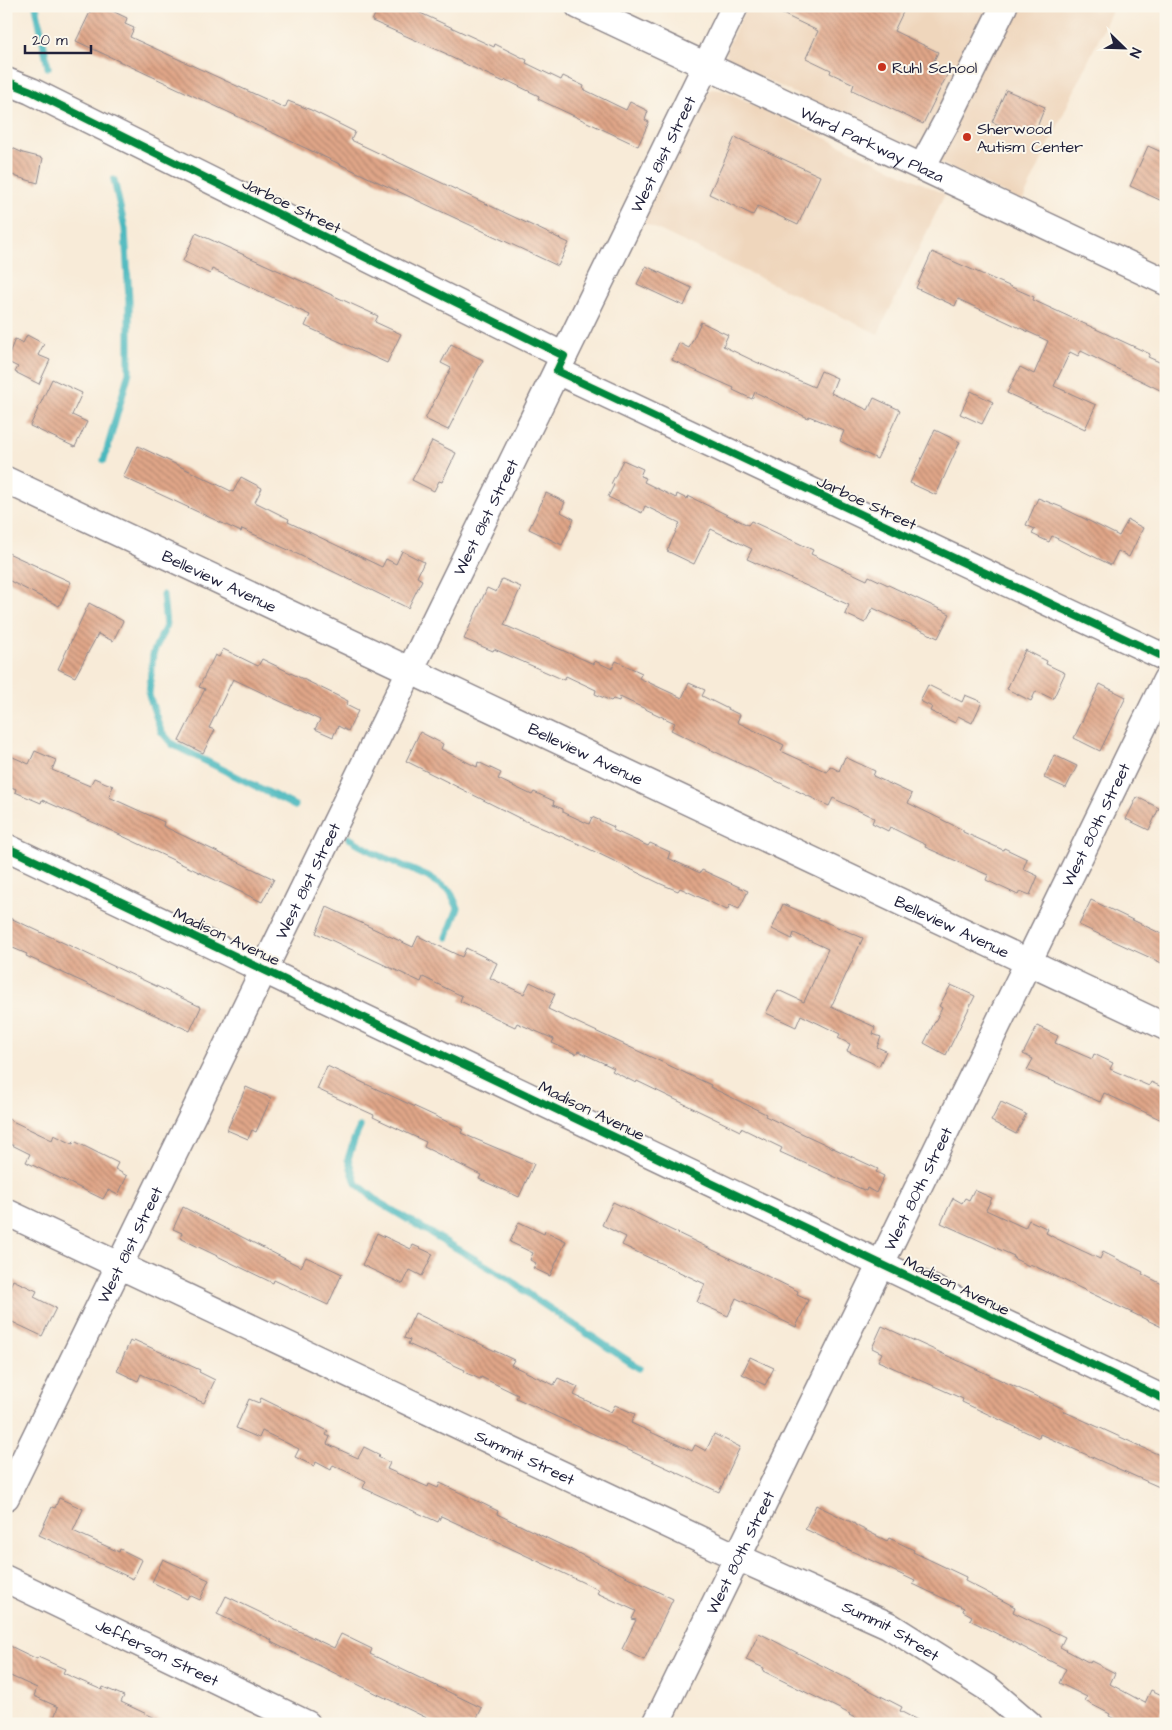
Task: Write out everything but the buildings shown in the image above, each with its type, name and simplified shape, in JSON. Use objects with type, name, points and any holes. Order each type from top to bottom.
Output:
[{"type":"street","name":"Ward Parkway Plaza","points":[[579,6],[1166,282]]},
{"type":"street","name":"West 81st Street","points":[[6,1497],[735,6]]},
{"type":"street","points":[[922,167],[1004,6]]},
{"type":"street","name":"Jarboe Street","points":[[6,81],[40,95],[560,364],[1166,658]]},
{"type":"street","name":"Belleview Avenue","points":[[6,480],[1166,1027]]},
{"type":"street","name":"West 80th Street","points":[[656,1724],[1166,680]]},
{"type":"street","name":"Madison Avenue","points":[[6,846],[1166,1400]]},
{"type":"street","name":"Summit Street","points":[[6,1212],[737,1557],[888,1625],[986,1687],[1029,1724]]},
{"type":"street","name":"Jefferson Street","points":[[6,1579],[307,1724]]},
{"type":"shaded area","name":"Sherwood Autism Center","points":[[747,6],[1114,6],[1022,202],[727,61],[726,50]]},
{"type":"shaded area","points":[[711,89],[723,90],[945,194],[878,334],[642,222],[702,99]]},
{"type":"waterway","points":[[36,6],[48,67]]},
{"type":"waterway","points":[[104,460],[129,372],[129,300],[125,229],[114,180]]},
{"type":"waterway","points":[[163,595],[166,626],[153,654],[149,695],[161,731],[172,744],[295,806]]},
{"type":"waterway","points":[[349,838],[376,854],[428,877],[450,891],[458,908],[447,937]]},
{"type":"waterway","points":[[360,1127],[348,1159],[356,1183],[380,1203],[512,1281],[534,1298],[639,1368]]},
{"type":"cycle path","points":[[6,81],[31,91],[564,356],[557,371],[1166,658]]},
{"type":"cycle path","points":[[6,847],[1166,1400]]},
{"type":"place","name":"Ruhl School","points":[[882,67]]},
{"type":"place","name":"Sherwood Autism Center","points":[[967,137]]}]
